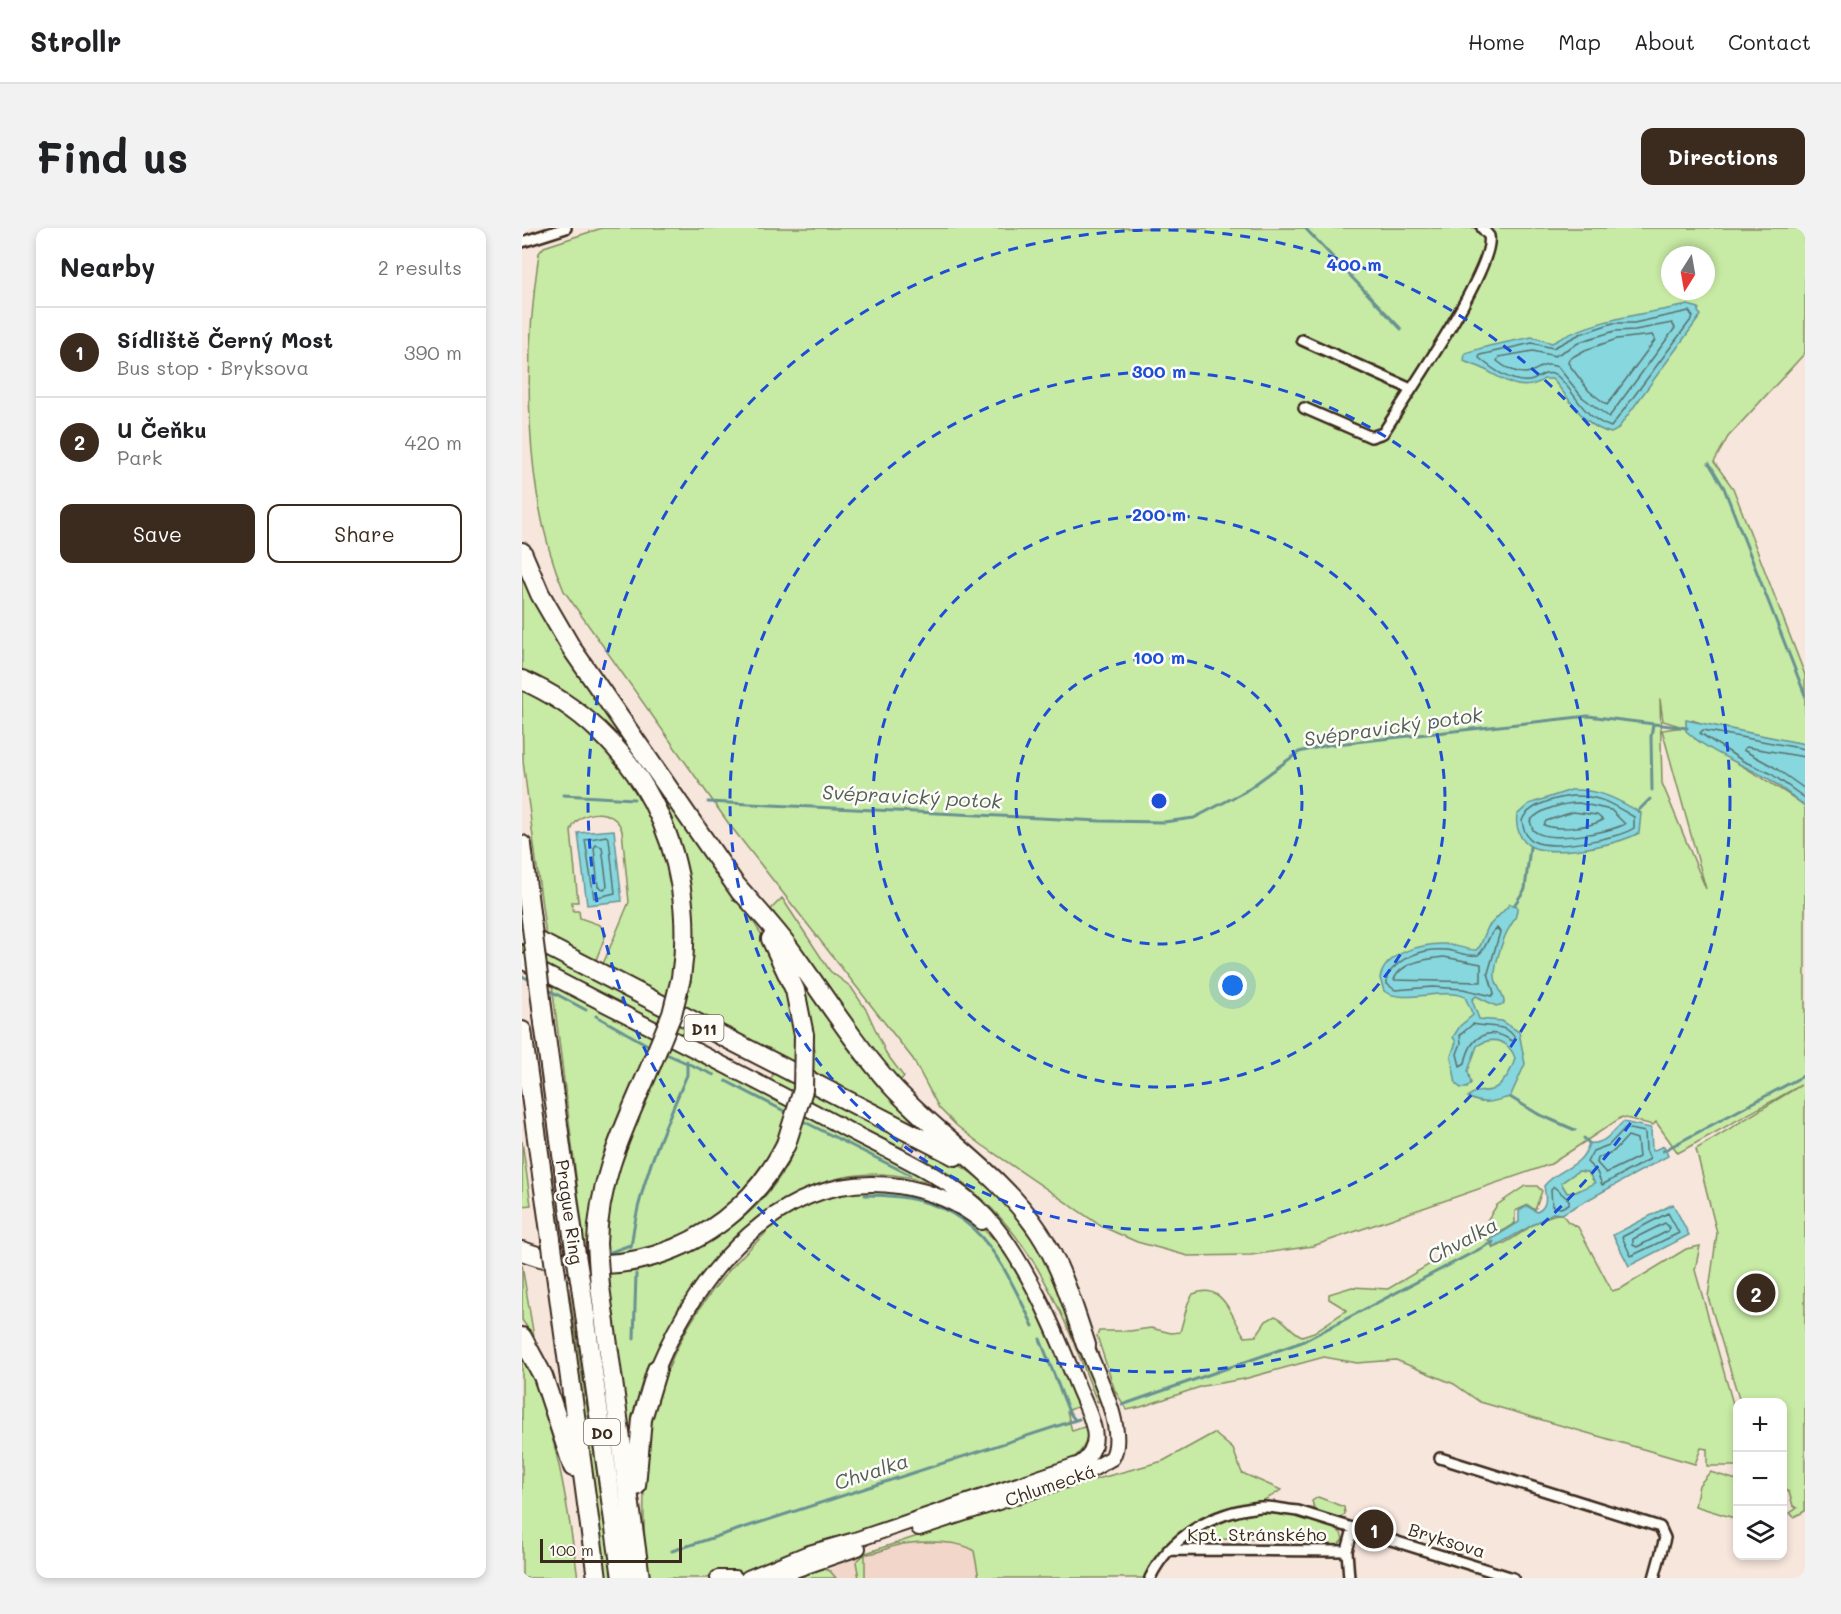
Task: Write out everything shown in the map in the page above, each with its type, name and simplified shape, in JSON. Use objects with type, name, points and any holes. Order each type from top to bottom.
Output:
[{"type":"highway","points":[[522,552],[540,594],[566,638],[734,883],[785,965],[798,1002],[804,1035],[802,1090],[786,1144],[766,1178],[736,1211],[705,1234],[676,1249],[634,1261],[602,1264],[563,1263],[522,1251]]},
{"type":"highway","points":[[522,680],[561,701],[597,728],[631,765],[655,802],[670,837],[682,887],[686,937],[681,978],[672,1014],[605,1177],[598,1214],[597,1244],[600,1287],[640,1578]]},
{"type":"highway","name":"Prague Ring","points":[[522,845],[544,1023],[622,1578]]},
{"type":"highway","points":[[734,883],[789,947],[890,1084],[930,1125],[1005,1190]]},
{"type":"highway","name":"D11","points":[[522,933],[944,1150],[1005,1190]]},
{"type":"highway","name":"Prague Ring","points":[[522,1031],[597,1578]]},
{"type":"highway","name":"Chlumecká","points":[[1005,1190],[1024,1212],[1050,1251],[1062,1274],[1086,1345]]},
{"type":"highway","points":[[522,1337],[537,1364],[554,1407],[591,1533]]},
{"type":"highway","points":[[633,1524],[642,1419],[657,1369]]},
{"type":"main road","points":[[522,961],[816,1113],[950,1186],[986,1215],[1003,1236],[1023,1271]]},
{"type":"main road","points":[[657,1369],[693,1301],[733,1249],[775,1214],[823,1191],[873,1183],[904,1187],[942,1198],[968,1211],[991,1230],[1023,1271]]},
{"type":"main road","name":"Chlumecká","points":[[748,1578],[826,1546],[855,1540],[1063,1471],[1087,1458],[1094,1445],[1095,1431],[1067,1358],[1023,1271]]},
{"type":"main road","name":"Chlumecká","points":[[772,1578],[823,1558],[1068,1480],[1106,1464],[1116,1450],[1117,1434],[1086,1345]]},
{"type":"main road","points":[[718,1578],[735,1578]]},
{"type":"street","points":[[522,242],[566,228]]},
{"type":"street","points":[[1304,408],[1376,437],[1383,433],[1461,310],[1477,277],[1491,241],[1482,228]]},
{"type":"street","points":[[1302,340],[1411,388]]},
{"type":"street","points":[[1440,1458],[1660,1527],[1665,1538],[1654,1578]]},
{"type":"street","name":"Bryksova","points":[[1150,1578],[1159,1560],[1168,1550],[1195,1528],[1229,1513],[1263,1507],[1298,1511],[1513,1578]]},
{"type":"street","name":"Kpt. Stránského","points":[[1349,1578],[1347,1551],[1353,1529]]},
{"type":"street","name":"Kpt. Stránského","points":[[1168,1550],[1347,1551]]},
{"type":"shaded area","points":[[966,1520],[982,1551],[982,1578],[810,1578],[866,1553]]},
{"type":"green space","points":[[602,228],[1805,228],[1805,353],[1728,437],[1714,462],[1733,488],[1805,675],[1805,744],[1716,728],[1692,720],[1694,738],[1765,779],[1805,806],[1805,1511],[1794,1517],[1790,1513],[1797,1508],[1793,1506],[1787,1491],[1787,1398],[1739,1398],[1708,1297],[1717,1233],[1696,1149],[1801,1085],[1678,1153],[1656,1122],[1653,1125],[1622,1117],[1551,1164],[1313,1246],[1251,1255],[1188,1256],[1137,1242],[1101,1226],[957,1126],[939,1108],[913,1059],[729,824],[564,591],[550,553],[540,512],[530,424],[531,336],[539,253],[544,247]],"holes":[[[1660,699],[1663,721],[1683,727],[1662,730],[1706,889],[1662,783]]]},
{"type":"green space","points":[[522,570],[766,941],[784,979],[799,1051],[815,1051],[805,986],[855,1058],[911,1120],[910,1122],[684,1007],[692,953],[692,923],[690,894],[678,836],[667,810],[653,787],[522,674]]},
{"type":"green space","points":[[522,688],[547,700],[588,730],[636,785],[670,858],[679,939],[668,999],[603,964],[629,902],[622,831],[618,823],[605,814],[597,813],[581,818],[571,831],[578,902],[572,902],[573,911],[579,911],[580,918],[600,925],[606,934],[596,960],[546,936],[523,761]]},
{"type":"green space","points":[[782,898],[830,971],[851,987],[867,1011],[886,1053],[904,1077],[899,1081],[865,1043],[771,909]]},
{"type":"green space","points":[[522,938],[701,1031],[694,1044],[522,954]]},
{"type":"green space","points":[[552,984],[655,1038],[590,1240],[584,1241]]},
{"type":"green space","points":[[670,1046],[910,1167],[939,1186],[882,1174],[828,1181],[779,1203],[736,1238],[698,1281],[668,1331],[645,1383],[631,1435],[628,1435],[607,1272],[635,1269],[664,1261],[719,1236],[743,1218],[764,1197],[782,1174],[795,1148],[779,1141],[776,1151],[735,1204],[672,1244],[606,1259],[608,1192],[654,1076]]},
{"type":"green space","points":[[776,1069],[908,1136],[902,1148],[769,1082]]},
{"type":"green space","points":[[522,1141],[531,1205],[522,1206]]},
{"type":"green space","points":[[931,1148],[969,1171],[999,1197],[1023,1225],[1058,1289],[1100,1401],[1097,1402],[1068,1330],[1034,1263],[1013,1233],[988,1205],[959,1181],[925,1160]]},
{"type":"green space","points":[[1578,1171],[1588,1172],[1595,1183],[1576,1192],[1567,1193],[1561,1183]]},
{"type":"green space","points":[[1525,1186],[1537,1186],[1542,1191],[1535,1210],[1528,1205],[1515,1211],[1515,1223],[1488,1240],[1493,1248],[1511,1240],[1537,1222],[1562,1214],[1568,1222],[1578,1227],[1612,1291],[1622,1288],[1686,1249],[1700,1246],[1695,1270],[1733,1404],[1733,1466],[1707,1466],[1707,1449],[1701,1448],[1695,1464],[1480,1402],[1454,1384],[1396,1360],[1357,1363],[1324,1357],[1244,1379],[1203,1386],[1127,1410],[1115,1391],[1097,1336],[1099,1331],[1151,1328],[1171,1333],[1180,1332],[1188,1303],[1193,1294],[1204,1291],[1212,1292],[1225,1303],[1245,1337],[1256,1336],[1266,1321],[1275,1316],[1302,1336],[1314,1332],[1347,1310],[1329,1299],[1329,1294],[1352,1287],[1388,1289],[1477,1236],[1497,1205]]},
{"type":"green space","points":[[879,1190],[925,1196],[975,1222],[994,1239],[1031,1298],[1079,1406],[1067,1411],[1072,1431],[1087,1426],[1085,1444],[1076,1456],[1046,1471],[759,1566],[746,1573],[726,1571],[708,1578],[648,1578],[644,1527],[644,1479],[650,1433],[660,1389],[677,1348],[700,1308],[729,1270],[766,1233],[763,1230],[818,1201],[847,1193]]},
{"type":"green space","points":[[522,1265],[534,1337],[522,1320]]},
{"type":"green space","points":[[569,1289],[613,1578],[605,1578],[565,1290]]},
{"type":"green space","points":[[522,1354],[544,1408],[559,1464],[578,1578],[522,1578]]},
{"type":"green space","points":[[1214,1433],[1233,1449],[1242,1473],[1281,1490],[1261,1501],[1229,1507],[1202,1517],[1169,1543],[1145,1578],[979,1578],[974,1551],[968,1547],[950,1543],[919,1542],[865,1554],[865,1578],[859,1578],[856,1562],[866,1553],[1064,1488],[1163,1461]]},
{"type":"green space","points":[[1710,1472],[1733,1479],[1733,1518],[1695,1506],[1699,1485]]},
{"type":"green space","points":[[1318,1497],[1344,1507],[1345,1514],[1338,1519],[1315,1511],[1312,1501]]},
{"type":"green space","points":[[1241,1514],[1290,1516],[1323,1523],[1341,1533],[1343,1539],[1337,1547],[1329,1545],[1327,1540],[1209,1539],[1209,1546],[1194,1543],[1197,1534]]},
{"type":"green space","points":[[821,1568],[830,1571],[836,1578],[791,1578]]},
{"type":"water","points":[[1688,305],[1699,308],[1698,312],[1701,315],[1617,430],[1611,433],[1585,418],[1552,379],[1544,379],[1528,386],[1513,384],[1464,361],[1465,353],[1489,346],[1532,337],[1552,343],[1602,323]]},
{"type":"water","points":[[1686,720],[1805,744],[1805,806],[1767,778],[1715,752],[1695,739],[1686,731]]},
{"type":"water","points":[[1571,790],[1590,791],[1608,796],[1641,813],[1639,833],[1616,842],[1570,850],[1543,850],[1528,845],[1519,833],[1517,815],[1529,804]]},
{"type":"water","points":[[614,830],[622,901],[587,905],[578,833]]},
{"type":"water","points":[[1510,904],[1517,906],[1516,914],[1503,940],[1495,973],[1504,1004],[1496,1006],[1476,996],[1472,1000],[1479,1019],[1502,1021],[1519,1032],[1525,1064],[1510,1097],[1480,1102],[1468,1097],[1476,1092],[1491,1090],[1503,1081],[1512,1068],[1515,1058],[1509,1047],[1494,1040],[1477,1046],[1468,1071],[1471,1083],[1467,1088],[1461,1088],[1456,1084],[1451,1056],[1456,1042],[1453,1037],[1460,1026],[1473,1015],[1465,997],[1456,994],[1392,995],[1384,991],[1380,978],[1383,969],[1396,956],[1415,948],[1443,944],[1476,950],[1488,927]]},
{"type":"water","points":[[1623,1122],[1651,1128],[1652,1151],[1664,1146],[1668,1156],[1562,1214],[1553,1213],[1494,1247],[1490,1240],[1519,1222],[1519,1211],[1527,1206],[1537,1212],[1541,1210],[1546,1198],[1544,1186],[1550,1180],[1576,1163],[1586,1152],[1589,1143],[1604,1140]],"holes":[[[1578,1171],[1588,1172],[1595,1183],[1576,1192],[1567,1193],[1561,1183]]]},
{"type":"water","points":[[1673,1204],[1689,1235],[1629,1266],[1613,1235]]},
{"type":"waterway","points":[[1305,228],[1401,329]]},
{"type":"waterway","points":[[1709,463],[1724,488],[1805,695]]},
{"type":"waterway","name":"Svépravický potok","points":[[708,802],[1100,821],[1164,822],[1194,818],[1244,792],[1299,752],[1328,745],[1588,716],[1687,728]]},
{"type":"waterway","points":[[1652,790],[1651,737],[1653,724]]},
{"type":"waterway","name":"Svépravický potok","points":[[563,795],[634,799]]},
{"type":"waterway","points":[[1638,811],[1650,799]]},
{"type":"waterway","points":[[1515,904],[1525,889],[1530,847]]},
{"type":"waterway","points":[[522,976],[532,981]]},
{"type":"waterway","points":[[545,988],[586,1010]]},
{"type":"waterway","points":[[596,1016],[653,1048]]},
{"type":"waterway","points":[[664,1053],[714,1075]]},
{"type":"waterway","points":[[631,1247],[634,1224],[645,1181],[687,1075],[687,1061]]},
{"type":"waterway","name":"Chvalka","points":[[1663,1151],[1805,1075]]},
{"type":"waterway","points":[[726,1081],[788,1113]]},
{"type":"waterway","points":[[1510,1097],[1538,1114],[1575,1130]]},
{"type":"waterway","points":[[799,1119],[910,1175]]},
{"type":"waterway","points":[[1584,1138],[1589,1143]]},
{"type":"waterway","points":[[865,1195],[900,1197],[930,1204],[953,1214],[973,1229],[990,1247],[1019,1296],[1033,1326]]},
{"type":"waterway","name":"Chvalka","points":[[1122,1405],[1302,1342],[1493,1242]]},
{"type":"waterway","points":[[603,1255],[630,1245]]},
{"type":"waterway","points":[[634,1339],[636,1274]]},
{"type":"waterway","points":[[1040,1339],[1069,1412],[1075,1420]]},
{"type":"waterway","name":"Chvalka","points":[[672,1551],[1079,1419]]},
{"type":"place","name":"U Čeňku","points":[[1756,1293]]},
{"type":"place","name":"Sídliště Černý Most","points":[[1374,1529]]}]
